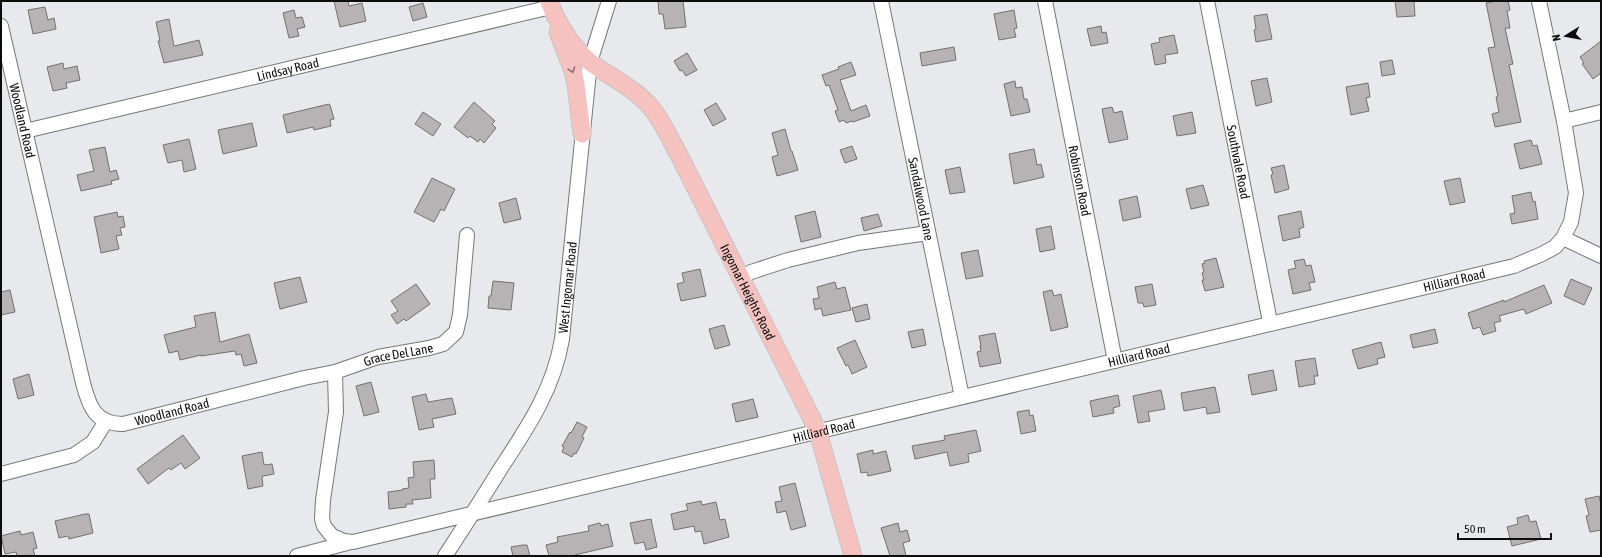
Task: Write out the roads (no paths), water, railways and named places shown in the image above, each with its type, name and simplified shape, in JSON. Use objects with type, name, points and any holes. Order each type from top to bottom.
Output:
[{"type":"main road","points":[[550,4],[567,35],[590,62]]},
{"type":"main road","points":[[550,4],[560,38],[573,71],[582,134]]},
{"type":"main road","name":"Ingomar Heights Road","points":[[590,62],[629,87],[646,102],[681,159],[818,432],[853,556]]},
{"type":"street","name":"West Ingomar Road","points":[[446,556],[538,407],[556,368],[564,317],[590,62],[608,1]]},
{"type":"street","name":"Sandalwood Lane","points":[[881,1],[962,397]]},
{"type":"street","name":"Robinson Road","points":[[1046,1],[1115,361]]},
{"type":"street","name":"Southvale Road","points":[[1208,1],[1270,322]]},
{"type":"street","name":"Hilliard Road","points":[[472,514],[1115,361],[1270,322],[1514,266],[1542,254],[1554,247],[1563,238],[1571,222],[1576,193],[1564,120],[1539,1]]},
{"type":"street","name":"Lindsay Road","points":[[25,131],[550,4]]},
{"type":"street","name":"Woodland Road","points":[[1,26],[82,383],[89,405],[97,415],[113,424],[123,424],[304,378],[335,372]]},
{"type":"street","points":[[1564,120],[1601,112]]},
{"type":"street","points":[[741,278],[751,272],[796,258],[858,243],[928,232]]},
{"type":"street","name":"Grace Del Lane","points":[[335,372],[378,357],[438,346],[448,341],[456,332],[460,315],[467,234]]},
{"type":"street","points":[[1563,238],[1601,256]]},
{"type":"street","points":[[335,372],[336,412],[323,500],[322,519],[324,526],[332,536],[344,541],[353,542]]},
{"type":"street","points":[[1,474],[74,455],[93,442],[106,421]]},
{"type":"street","points":[[297,556],[472,514]]}]
